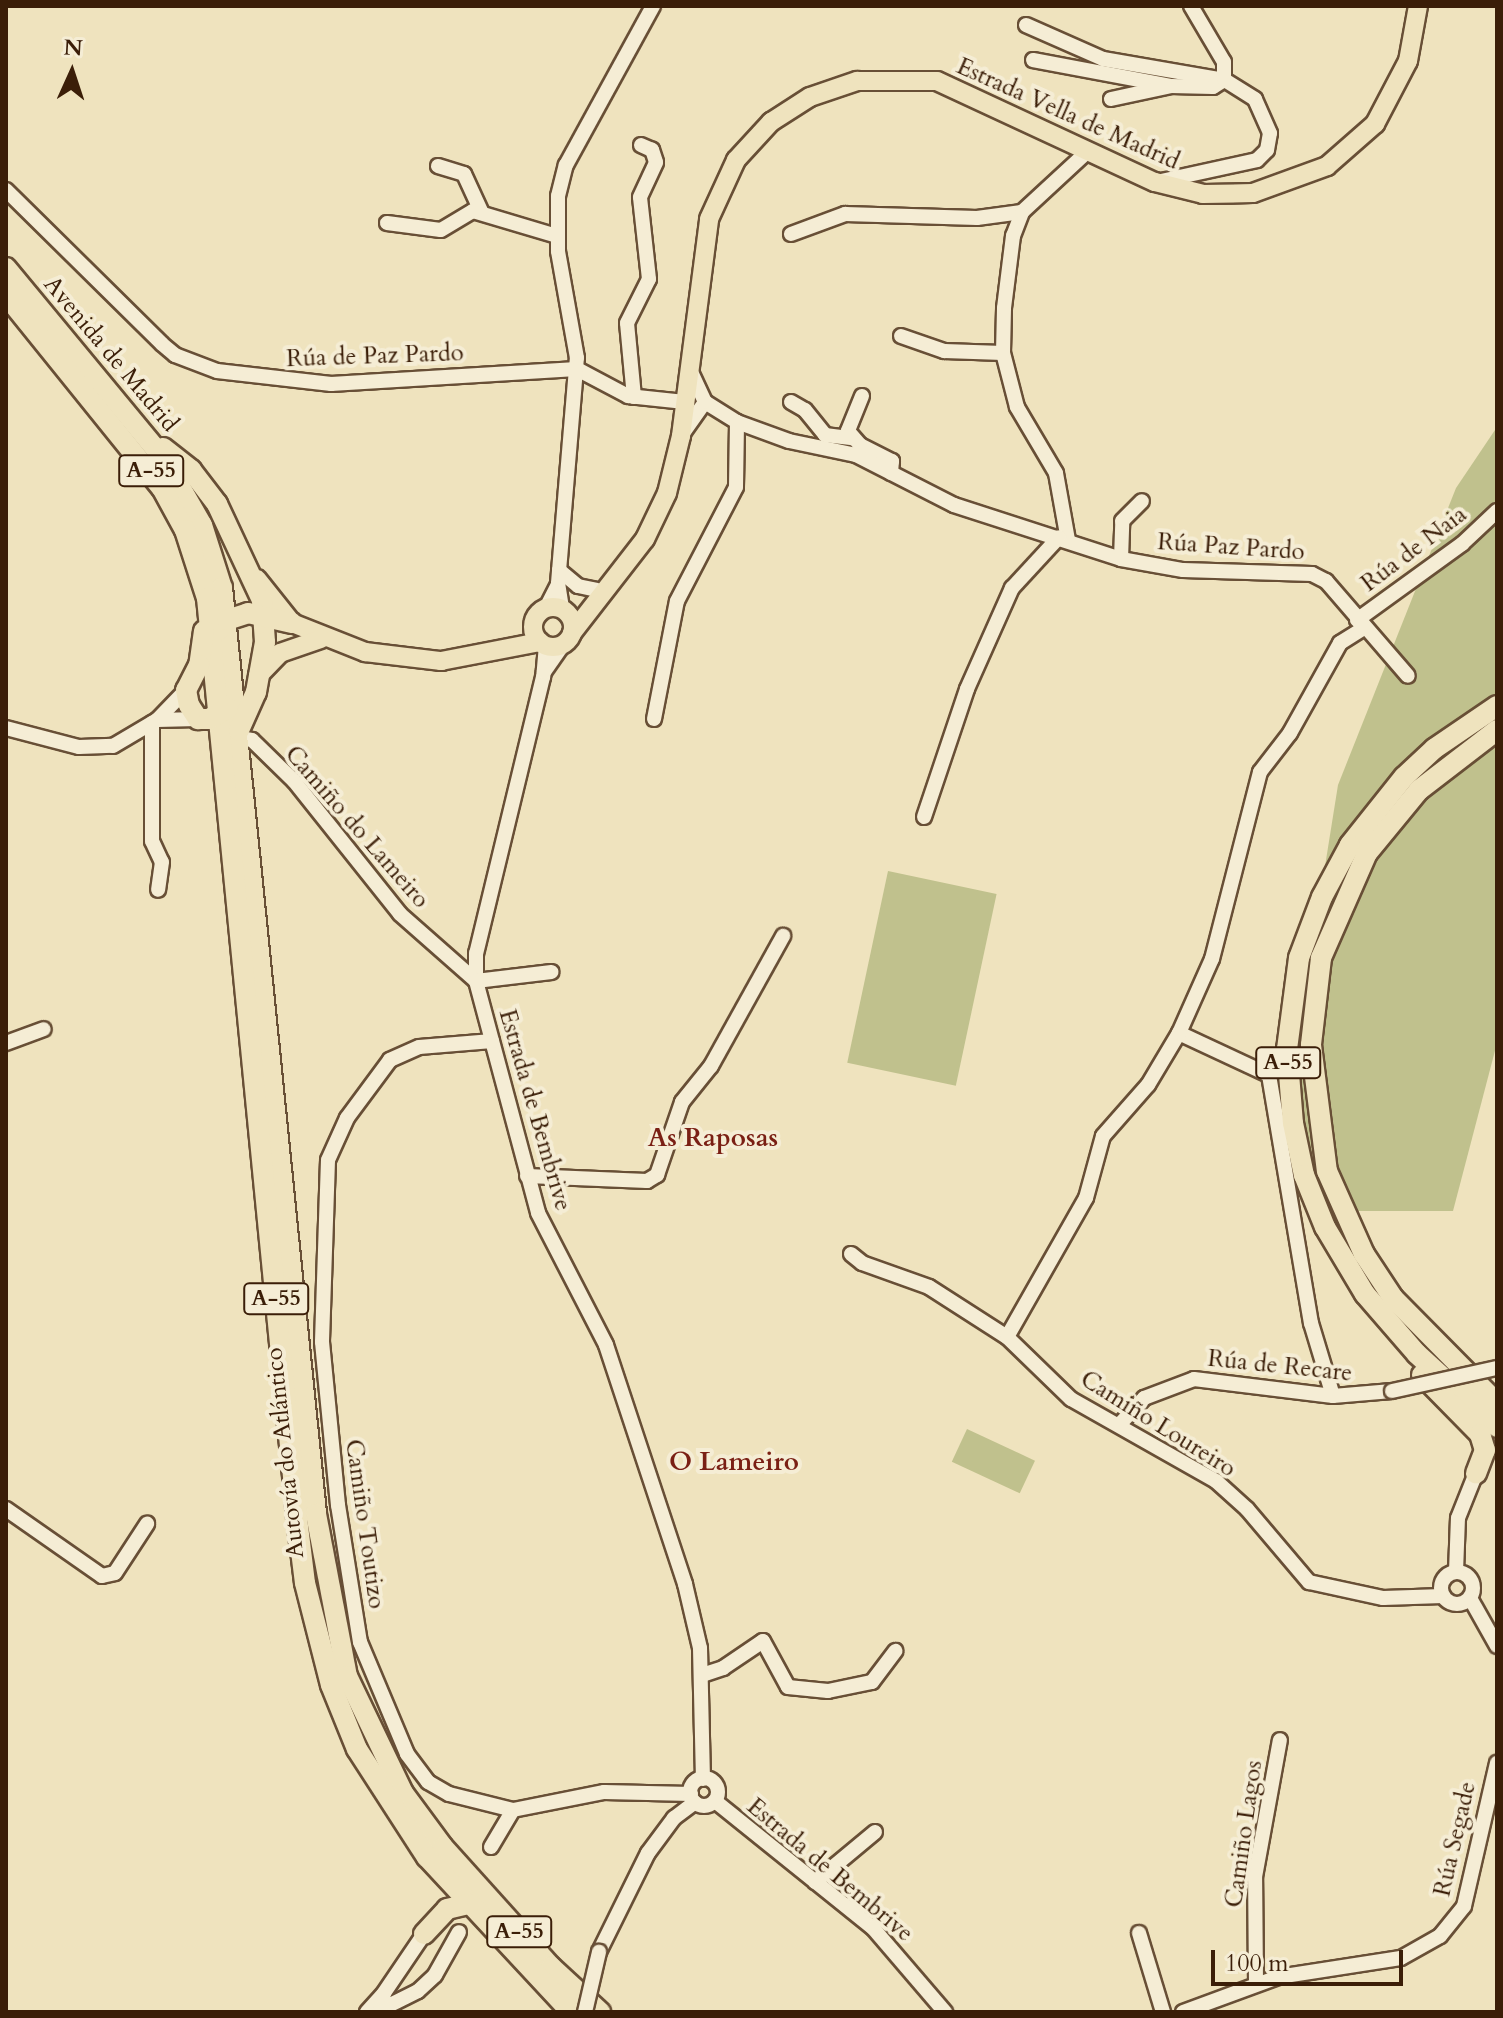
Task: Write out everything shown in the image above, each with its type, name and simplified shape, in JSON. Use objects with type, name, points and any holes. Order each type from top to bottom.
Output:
[{"type":"highway","name":"Avenida de Madrid","points":[[6,268],[141,430],[202,525],[227,620],[228,708]]},
{"type":"highway","name":"Avenida de Madrid","points":[[6,295],[149,468],[185,530],[207,598],[228,708]]},
{"type":"highway","points":[[141,430],[191,470],[217,504],[255,577],[263,613],[258,676],[249,716],[239,734]]},
{"type":"highway","points":[[199,665],[207,598]]},
{"type":"highway","points":[[258,676],[228,708],[198,719],[186,690],[213,638],[227,620],[238,614],[263,613],[292,623]]},
{"type":"highway","name":"A-55","points":[[1497,706],[1434,749],[1376,808],[1322,897],[1299,958],[1287,1049],[1293,1123],[1304,1175],[1325,1227],[1365,1294],[1417,1354],[1497,1427]]},
{"type":"highway","name":"Autovía do Atlántico","points":[[228,708],[239,734],[316,1514],[340,1653],[373,1738],[403,1793],[481,1891],[600,2012]]},
{"type":"highway","name":"Autovía do Atlántico","points":[[228,708],[308,1598],[331,1685],[357,1749],[388,1804],[469,1904],[571,2012]]},
{"type":"highway","name":"A-55","points":[[1497,730],[1419,790],[1367,853],[1321,958],[1314,1001],[1316,1121],[1327,1171],[1371,1265],[1393,1298],[1497,1403]]},
{"type":"highway","points":[[1365,1294],[1397,1350],[1480,1434],[1485,1450],[1476,1473]]},
{"type":"highway","points":[[1453,1361],[1497,1381]]},
{"type":"highway","points":[[1476,1473],[1497,1462]]},
{"type":"highway","points":[[424,1934],[447,1909],[469,1904]]},
{"type":"main road","name":"Estrada Vella de Madrid","points":[[292,623],[321,639],[414,660],[548,650],[652,527],[673,476],[681,436],[705,236],[719,192],[757,134],[810,97],[879,78],[937,81],[1155,182],[1203,194],[1243,194],[1279,188],[1327,166],[1364,135],[1386,108],[1408,61],[1418,6]]},
{"type":"main road","points":[[255,577],[292,623]]},
{"type":"main road","name":"Estrada Vella de Madrid","points":[[489,652],[552,612],[603,587]]},
{"type":"main road","points":[[548,650],[552,612]]},
{"type":"main road","points":[[548,650],[552,612]]},
{"type":"main road","points":[[258,676],[280,653],[321,639]]},
{"type":"street","points":[[552,612],[559,577],[577,369],[557,236],[558,196],[566,165],[653,6]]},
{"type":"street","points":[[1191,6],[1224,62],[1224,80]]},
{"type":"street","points":[[1026,25],[1103,59],[1224,80],[1255,99],[1265,112],[1267,150],[1257,160],[1155,182]]},
{"type":"street","points":[[1033,60],[1171,86],[1213,87],[1224,80]]},
{"type":"street","points":[[1111,99],[1171,86]]},
{"type":"street","points":[[634,397],[627,323],[649,279],[640,197],[656,162],[652,150],[641,145]]},
{"type":"street","points":[[924,817],[967,689],[1012,588],[1064,539],[1056,473],[1017,407],[1003,353],[1013,236],[1022,212],[1088,151]]},
{"type":"street","points":[[438,166],[464,174],[481,211]]},
{"type":"street","name":"Rúa de Paz Pardo","points":[[6,190],[168,349],[217,371],[331,384],[577,369]]},
{"type":"street","points":[[387,223],[441,230],[466,213],[481,211],[557,236]]},
{"type":"street","points":[[791,234],[845,214],[977,218],[1022,212]]},
{"type":"street","points":[[901,336],[944,351],[1003,353]]},
{"type":"street","points":[[681,436],[705,402],[689,368]]},
{"type":"street","points":[[577,369],[634,397],[685,402]]},
{"type":"street","points":[[851,438],[849,426],[862,396]]},
{"type":"street","name":"Rúa Paz Pardo","points":[[705,402],[737,422],[789,441],[846,451],[954,505],[1121,559],[1183,570],[1312,574],[1326,581],[1408,676]]},
{"type":"street","points":[[791,402],[805,410],[825,435],[851,438],[892,461],[891,473]]},
{"type":"street","points":[[654,719],[677,601],[736,487],[737,422]]},
{"type":"street","points":[[1121,559],[1122,521],[1142,501]]},
{"type":"street","name":"Rúa de Naia","points":[[1007,1337],[1086,1198],[1103,1136],[1148,1085],[1179,1033],[1212,959],[1260,772],[1290,733],[1340,643],[1462,544],[1497,511]]},
{"type":"street","points":[[559,577],[578,586],[603,587]]},
{"type":"street","name":"Estrada de Bembrive","points":[[548,650],[476,953],[476,981],[527,1176],[549,1237],[585,1295],[606,1345],[685,1584],[702,1675],[703,1779]]},
{"type":"street","points":[[6,728],[101,748],[154,722],[186,690]]},
{"type":"street","points":[[154,722],[198,719]]},
{"type":"street","points":[[154,722],[152,841],[162,862],[158,890]]},
{"type":"street","name":"Camiño do Lameiro","points":[[239,734],[252,740],[289,777],[400,914],[476,981]]},
{"type":"street","points":[[527,1176],[647,1181],[657,1175],[682,1102],[711,1066],[783,936]]},
{"type":"street","points":[[476,981],[551,972]]},
{"type":"street","points":[[6,1043],[44,1029]]},
{"type":"street","points":[[1179,1033],[1269,1075],[1311,1323],[1333,1396]]},
{"type":"street","name":"Camiño Toutizo","points":[[492,1041],[403,1051],[377,1075],[337,1135],[325,1178],[322,1342],[350,1597],[378,1693],[407,1754],[428,1782],[468,1802],[513,1810],[604,1792],[693,1798]]},
{"type":"street","name":"Camiño Loureiro","points":[[851,1254],[862,1263],[929,1287],[1007,1337],[1071,1399],[1216,1481],[1247,1509],[1309,1582],[1383,1598],[1443,1596]]},
{"type":"street","name":"Rúa de Recare","points":[[1119,1425],[1144,1398],[1194,1379],[1333,1396],[1392,1391],[1497,1368]]},
{"type":"street","points":[[1456,1572],[1458,1518],[1476,1473]]},
{"type":"street","points":[[6,1509],[102,1576],[115,1573],[147,1524]]},
{"type":"street","points":[[1456,1572],[1444,1577],[1443,1596],[1453,1604],[1470,1598]]},
{"type":"street","points":[[1456,1572],[1471,1581],[1470,1598],[1497,1646]]},
{"type":"street","points":[[702,1675],[723,1668],[763,1641],[788,1687],[828,1691],[872,1682],[895,1651]]},
{"type":"street","name":"Camiño Lagos","points":[[1256,1982],[1255,1877],[1280,1740]]},
{"type":"street","name":"Rúa Segade","points":[[1183,2012],[1256,1982],[1401,1958],[1440,1936],[1464,1906],[1493,1802],[1497,1763]]},
{"type":"street","points":[[585,2012],[599,1952],[648,1853],[693,1798],[695,1782],[703,1779],[715,1783],[715,1801],[705,1806],[693,1798]]},
{"type":"street","name":"Estrada de Bembrive","points":[[715,1801],[873,1928],[945,2012]]},
{"type":"street","points":[[491,1847],[513,1810]]},
{"type":"street","points":[[815,1882],[875,1832]]},
{"type":"street","points":[[376,2011],[418,1991],[435,1975],[459,1932]]},
{"type":"street","points":[[1139,1933],[1163,2012]]},
{"type":"street","points":[[376,2011],[384,1993],[424,1934]]},
{"type":"green space","points":[[1497,427],[1497,1043],[1453,1211],[1320,1211],[1287,1104],[1338,785],[1456,488]]},
{"type":"green space","points":[[888,871],[997,894],[956,1086],[847,1063]]},
{"type":"green space","points":[[967,1429],[1035,1461],[1020,1493],[952,1462]]},
{"type":"district","name":"As Raposas","points":[[713,1138]]},
{"type":"district","name":"O Lameiro","points":[[734,1462]]}]
